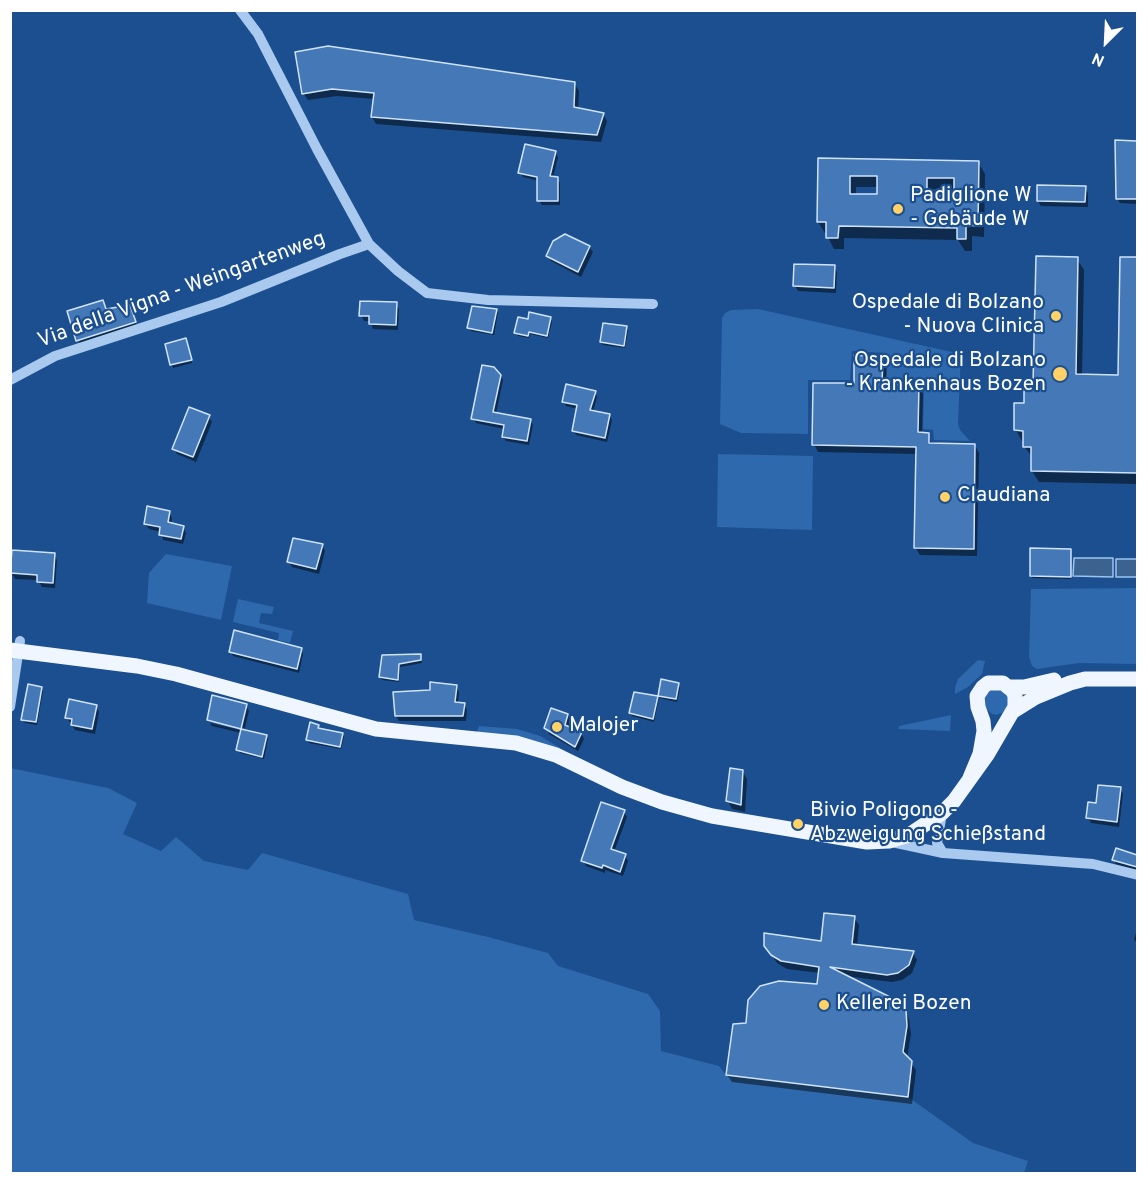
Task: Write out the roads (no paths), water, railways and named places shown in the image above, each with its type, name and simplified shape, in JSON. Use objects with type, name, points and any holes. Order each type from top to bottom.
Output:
[{"type":"main road","points":[[16,648],[176,674],[376,729],[516,743],[556,755],[622,787],[662,802],[712,816],[867,842],[889,841],[909,835],[942,813],[987,755],[1012,713],[1016,702],[1010,687]]},
{"type":"main road","points":[[970,778],[982,747],[984,730],[977,696],[983,687],[996,682],[1010,687],[1024,687],[1071,675],[1089,673],[1137,674]]},
{"type":"main road","points":[[980,712],[997,720],[1003,719],[1035,696],[1070,683],[1085,679],[1137,679]]},
{"type":"street","points":[[240,10],[258,34],[369,244],[398,271],[427,292],[488,300],[653,304]]},
{"type":"street","name":"Via della Vigna - Weingartenweg","points":[[10,380],[55,356],[221,302],[369,244]]},
{"type":"street","points":[[10,707],[16,648]]},
{"type":"street","points":[[942,813],[937,843],[943,853]]},
{"type":"street","points":[[889,841],[943,853],[1093,864],[1137,875]]},
{"type":"place","name":"Padiglione W - Gebäude W","points":[[898,209]]},
{"type":"place","name":"Ospedale di Bolzano - Nuova Clinica","points":[[1056,316]]},
{"type":"place","name":"Ospedale di Bolzano - Krankenhaus Bozen","points":[[1060,374]]},
{"type":"place","name":"Claudiana","points":[[945,497]]},
{"type":"place","name":"Malojer","points":[[557,727]]},
{"type":"place","name":"Bivio Poligono - Abzweigung Schießstand","points":[[798,824]]},
{"type":"place","name":"Kellerei Bozen","points":[[824,1005]]}]
